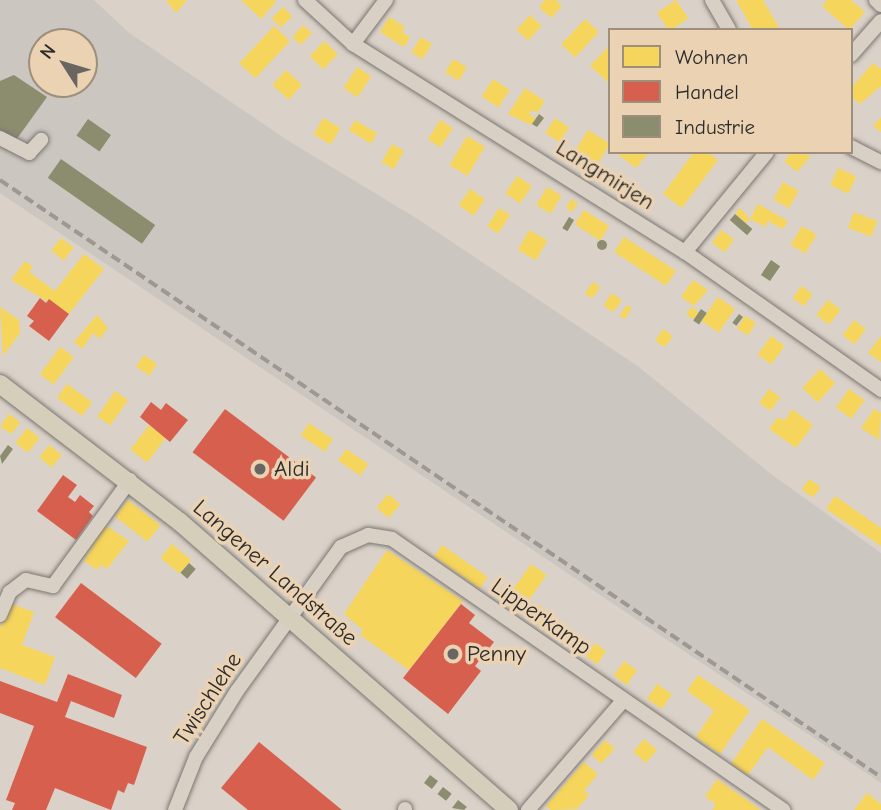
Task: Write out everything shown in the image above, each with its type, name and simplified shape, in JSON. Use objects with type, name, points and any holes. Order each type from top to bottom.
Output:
[{"type":"main road","name":"Langener Landstraße","points":[[0,384],[130,481],[509,810]]},
{"type":"street","name":"Langmirjen","points":[[305,0],[353,44],[685,252],[881,390]]},
{"type":"street","points":[[353,44],[386,0]]},
{"type":"street","points":[[712,0],[728,28]]},
{"type":"street","points":[[876,0],[881,5]]},
{"type":"street","points":[[853,53],[881,22]]},
{"type":"street","points":[[0,138],[29,153],[41,140]]},
{"type":"street","points":[[853,148],[881,162]]},
{"type":"street","points":[[685,252],[764,154]]},
{"type":"street","points":[[0,615],[10,592],[26,580],[53,586],[130,481]]},
{"type":"street","name":"Lipperkamp","points":[[291,620],[341,547],[368,535],[385,535],[622,702],[783,810]]},
{"type":"street","name":"Twischlehe","points":[[175,810],[216,722],[291,620]]},
{"type":"street","points":[[528,810],[622,702]]},
{"type":"shaded area","points":[[0,0],[94,0],[128,32],[287,140],[416,218],[639,367],[771,474],[881,553],[881,783],[0,193]]},
{"type":"building: Wohnen","points":[[166,0],[187,0],[176,13]]},
{"type":"building: Wohnen","points":[[241,0],[274,0],[276,2],[261,19]]},
{"type":"building: Wohnen","points":[[545,0],[556,0],[562,6],[551,18],[539,7]]},
{"type":"building: Wohnen","points":[[676,0],[688,18],[674,28],[667,28],[657,13]]},
{"type":"building: Wohnen","points":[[736,0],[763,0],[779,28],[752,28]]},
{"type":"building: Wohnen","points":[[827,0],[851,0],[865,12],[851,28],[847,28],[822,6]]},
{"type":"building: Wohnen","points":[[283,7],[292,16],[281,28],[272,18]]},
{"type":"building: Wohnen","points":[[530,15],[542,26],[528,41],[516,30]]},
{"type":"building: Wohnen","points":[[389,17],[405,27],[402,32],[410,37],[404,47],[380,32]]},
{"type":"building: Wohnen","points":[[585,19],[599,32],[575,58],[561,45]]},
{"type":"building: Wohnen","points":[[303,25],[312,33],[301,45],[292,37]]},
{"type":"building: Wohnen","points":[[274,26],[290,41],[255,78],[239,63]]},
{"type":"building: Wohnen","points":[[421,37],[432,44],[422,59],[411,52]]},
{"type":"building: Wohnen","points":[[324,41],[338,54],[324,69],[310,56]]},
{"type":"building: Wohnen","points":[[608,47],[608,82],[590,66]]},
{"type":"building: Wohnen","points":[[453,59],[467,67],[459,81],[445,73]]},
{"type":"building: Wohnen","points":[[873,63],[881,69],[881,86],[860,104],[853,99],[853,86]]},
{"type":"building: Wohnen","points":[[357,67],[371,76],[358,97],[343,88]]},
{"type":"building: Wohnen","points":[[286,70],[302,85],[288,100],[272,85]]},
{"type":"building: Wohnen","points":[[493,79],[510,90],[498,108],[482,97]]},
{"type":"building: Wohnen","points":[[525,88],[545,101],[537,113],[532,110],[529,114],[536,119],[531,125],[508,114]]},
{"type":"building: Wohnen","points":[[881,117],[881,132],[873,126]]},
{"type":"building: Wohnen","points":[[323,118],[340,128],[331,144],[314,134]]},
{"type":"building: Wohnen","points":[[555,118],[569,127],[559,142],[545,133]]},
{"type":"building: Wohnen","points":[[355,120],[377,133],[371,144],[349,130]]},
{"type":"building: Wohnen","points":[[440,120],[453,128],[441,147],[428,140]]},
{"type":"building: Wohnen","points":[[588,130],[608,142],[596,167],[574,153]]},
{"type":"building: Wohnen","points":[[467,136],[485,147],[467,176],[449,165]]},
{"type":"building: Wohnen","points":[[392,144],[404,151],[394,169],[382,162]]},
{"type":"building: Wohnen","points":[[618,154],[647,154],[636,168]]},
{"type":"building: Wohnen","points":[[693,154],[710,154],[718,160],[682,208],[663,194]]},
{"type":"building: Wohnen","points":[[790,154],[811,156],[797,172],[784,161]]},
{"type":"building: Wohnen","points":[[838,168],[856,176],[849,193],[830,185]]},
{"type":"building: Wohnen","points":[[517,176],[532,186],[520,203],[505,193]]},
{"type":"building: Wohnen","points":[[783,182],[799,191],[789,208],[773,199]]},
{"type":"building: Wohnen","points":[[547,187],[562,196],[551,214],[536,205]]},
{"type":"building: Wohnen","points":[[470,189],[485,199],[474,216],[459,206]]},
{"type":"building: Wohnen","points":[[571,199],[578,203],[572,212],[566,208]]},
{"type":"building: Wohnen","points":[[758,204],[788,221],[783,229],[768,221],[765,227],[750,219]]},
{"type":"building: Wohnen","points":[[499,208],[510,215],[498,234],[487,227]]},
{"type":"building: Wohnen","points":[[740,208],[750,219],[746,223],[735,214]]},
{"type":"building: Wohnen","points":[[584,210],[609,226],[600,241],[575,224]]},
{"type":"building: Wohnen","points":[[854,212],[877,221],[871,237],[848,228]]},
{"type":"building: Wohnen","points":[[802,226],[817,235],[805,254],[791,245]]},
{"type":"building: Wohnen","points":[[529,230],[547,240],[536,260],[518,250]]},
{"type":"building: Wohnen","points":[[721,230],[734,239],[725,252],[712,243]]},
{"type":"building: Wohnen","points":[[624,237],[676,271],[666,286],[614,252]]},
{"type":"building: Wohnen","points":[[61,238],[74,248],[64,260],[51,251]]},
{"type":"building: Wohnen","points":[[84,254],[104,269],[69,314],[11,280],[25,261],[33,267],[29,272],[55,291]]},
{"type":"building: Wohnen","points":[[693,280],[708,290],[694,306],[681,297]]},
{"type":"building: Wohnen","points":[[593,282],[600,287],[592,299],[585,293]]},
{"type":"building: Wohnen","points":[[801,286],[813,294],[804,306],[793,298]]},
{"type":"building: Wohnen","points":[[612,293],[622,300],[613,312],[603,305]]},
{"type":"building: Wohnen","points":[[718,297],[735,309],[719,333],[701,321]]},
{"type":"building: Wohnen","points":[[828,300],[841,310],[829,325],[816,315]]},
{"type":"building: Wohnen","points":[[627,305],[632,308],[625,319],[619,316]]},
{"type":"building: Wohnen","points":[[0,307],[19,320],[20,333],[3,356]]},
{"type":"building: Wohnen","points":[[691,307],[699,312],[694,319],[686,315]]},
{"type":"building: Wohnen","points":[[97,315],[108,328],[100,339],[93,333],[82,349],[74,342]]},
{"type":"building: Wohnen","points":[[745,316],[756,323],[748,336],[737,329]]},
{"type":"building: Wohnen","points":[[854,320],[866,329],[855,344],[843,335]]},
{"type":"building: Wohnen","points":[[663,329],[673,336],[665,347],[655,340]]},
{"type":"building: Wohnen","points":[[771,336],[785,346],[771,365],[757,355]]},
{"type":"building: Wohnen","points":[[881,336],[881,362],[868,353]]},
{"type":"building: Wohnen","points":[[60,347],[74,357],[54,384],[40,375]]},
{"type":"building: Wohnen","points":[[144,355],[157,364],[149,376],[136,366]]},
{"type":"building: Wohnen","points":[[820,369],[835,383],[818,402],[802,388]]},
{"type":"building: Wohnen","points":[[67,384],[92,402],[82,416],[57,398]]},
{"type":"building: Wohnen","points":[[769,389],[780,397],[770,411],[759,403]]},
{"type":"building: Wohnen","points":[[849,389],[865,400],[851,419],[836,408]]},
{"type":"building: Wohnen","points":[[115,391],[128,400],[110,426],[97,416]]},
{"type":"building: Wohnen","points":[[792,409],[813,425],[796,448],[769,429],[778,417],[784,421]]},
{"type":"building: Wohnen","points":[[874,409],[881,413],[879,440],[861,428]]},
{"type":"building: Wohnen","points":[[9,414],[20,422],[12,434],[0,426]]},
{"type":"building: Wohnen","points":[[309,423],[333,439],[325,452],[301,435]]},
{"type":"building: Wohnen","points":[[149,425],[166,438],[147,462],[130,450]]},
{"type":"building: Wohnen","points":[[27,428],[40,438],[28,453],[15,443]]},
{"type":"building: Wohnen","points":[[49,445],[62,455],[52,467],[39,458]]},
{"type":"building: Wohnen","points":[[346,449],[368,464],[361,476],[338,461]]},
{"type":"building: Wohnen","points":[[809,479],[821,487],[813,498],[802,490]]},
{"type":"building: Wohnen","points":[[388,494],[400,504],[389,518],[376,508]]},
{"type":"building: Wohnen","points":[[835,496],[881,528],[881,546],[826,509]]},
{"type":"building: Wohnen","points":[[128,500],[160,525],[147,542],[115,517]]},
{"type":"building: Wohnen","points":[[105,525],[129,541],[107,569],[101,565],[97,570],[84,561]]},
{"type":"building: Wohnen","points":[[172,544],[191,560],[180,574],[160,558]]},
{"type":"building: Wohnen","points":[[442,545],[488,577],[480,589],[434,556]]},
{"type":"building: Wohnen","points":[[387,550],[463,601],[409,670],[360,635],[363,630],[344,614]]},
{"type":"building: Wohnen","points":[[531,564],[547,575],[519,614],[503,603]]},
{"type":"building: Wohnen","points":[[9,603],[34,612],[22,645],[55,657],[45,685],[0,668],[0,629]]},
{"type":"building: Wohnen","points":[[537,604],[549,613],[539,626],[527,617]]},
{"type":"building: Wohnen","points":[[595,643],[606,651],[597,664],[586,656]]},
{"type":"building: Wohnen","points":[[624,661],[637,670],[627,685],[614,676]]},
{"type":"building: Wohnen","points":[[698,675],[750,710],[720,754],[696,737],[714,710],[687,691]]},
{"type":"building: Wohnen","points":[[657,684],[672,694],[662,709],[647,699]]},
{"type":"building: Wohnen","points":[[762,719],[825,763],[813,780],[768,747],[748,775],[731,764]]},
{"type":"building: Wohnen","points":[[644,739],[657,750],[646,763],[633,752]]},
{"type":"building: Wohnen","points":[[605,740],[615,749],[601,764],[592,755]]},
{"type":"building: Wohnen","points":[[584,762],[598,774],[584,791],[589,795],[577,809],[551,810],[546,806]]},
{"type":"building: Wohnen","points":[[717,779],[761,810],[712,810],[716,804],[705,797]]},
{"type":"building: Wohnen","points":[[867,793],[881,804],[881,810],[854,810]]},
{"type":"building: Handel","points":[[40,298],[46,303],[49,299],[69,314],[49,341],[29,326],[34,321],[27,316]]},
{"type":"building: Handel","points":[[151,402],[161,410],[166,403],[188,420],[170,442],[140,417]]},
{"type":"building: Handel","name":"Aldi","points":[[225,409],[316,478],[284,521],[193,452]]},
{"type":"building: Handel","points":[[63,475],[77,485],[68,497],[75,502],[80,495],[94,506],[89,512],[93,516],[76,540],[37,511]]},
{"type":"building: Handel","points":[[81,583],[162,644],[136,678],[55,617]]},
{"type":"building: Handel","name":"Penny","points":[[461,604],[475,615],[469,623],[494,642],[475,666],[481,671],[448,714],[403,678]]},
{"type":"building: Handel","points":[[68,674],[122,695],[114,718],[71,701],[65,717],[147,747],[134,785],[128,783],[124,793],[118,790],[111,810],[55,788],[46,810],[12,810],[15,803],[6,800],[34,726],[0,713],[0,681],[57,702]]},
{"type":"building: Handel","points":[[259,742],[342,810],[248,810],[221,788]]},
{"type":"building: Industrie","points":[[14,75],[28,84],[28,98],[46,98],[16,140],[0,130],[0,81]]},
{"type":"building: Industrie","points":[[539,114],[544,118],[537,127],[532,124]]},
{"type":"building: Industrie","points":[[88,119],[111,135],[99,151],[77,135]]},
{"type":"building: Industrie","points":[[61,159],[155,225],[142,244],[48,178]]},
{"type":"building: Industrie","points":[[735,214],[752,229],[747,235],[730,220]]},
{"type":"building: Industrie","points":[[569,217],[574,220],[567,231],[562,228]]},
{"type":"building: Industrie","points":[[602,240],[606,241],[606,249],[602,250],[598,249],[597,245],[598,241]]},
{"type":"building: Industrie","points":[[771,260],[780,266],[770,281],[761,275]]},
{"type":"building: Industrie","points":[[701,309],[707,313],[699,325],[693,321]]},
{"type":"building: Industrie","points":[[739,314],[743,317],[736,326],[732,323]]},
{"type":"building: Industrie","points":[[8,445],[13,449],[2,464],[0,456]]},
{"type":"building: Industrie","points":[[189,563],[196,569],[187,579],[180,573]]},
{"type":"building: Industrie","points":[[430,775],[438,781],[432,789],[424,783]]},
{"type":"building: Industrie","points":[[443,787],[452,794],[446,801],[437,794]]},
{"type":"building: Industrie","points":[[458,800],[467,807],[464,810],[452,808]]},
{"type":"railway","points":[[0,180],[881,777]]},
{"type":"place","name":"Aldi","points":[[260,469]]},
{"type":"place","name":"Penny","points":[[453,654]]}]
